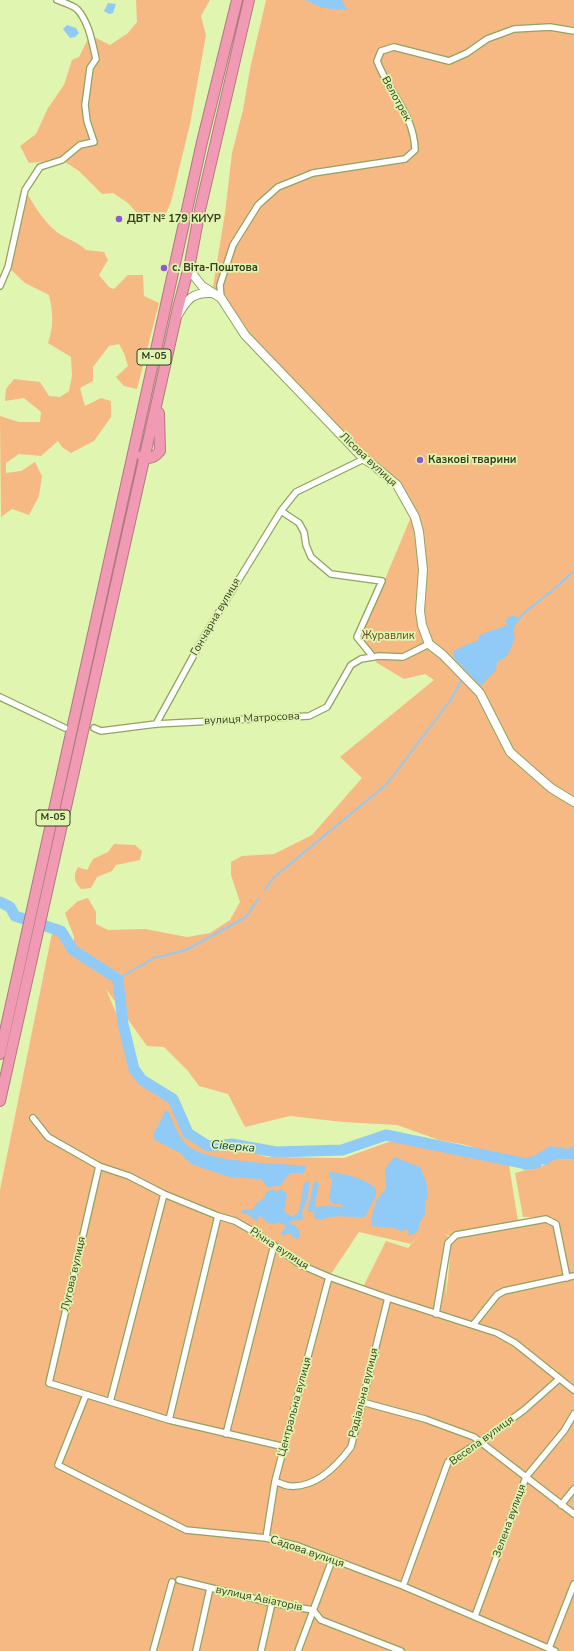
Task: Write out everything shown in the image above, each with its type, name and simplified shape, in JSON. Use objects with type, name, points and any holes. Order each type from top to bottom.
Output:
[{"type":"highway","name":"М-05","points":[[0,1054],[202,142],[237,0]]},
{"type":"highway","name":"М-05","points":[[0,1101],[146,458],[152,458],[160,451],[158,399],[190,263],[200,210],[250,0]]},
{"type":"highway","points":[[143,405],[138,445],[139,452],[146,458]]},
{"type":"street","points":[[0,286],[8,267],[25,190],[40,167],[62,160],[80,144],[94,142],[87,121],[85,105],[90,68],[96,59],[90,35],[76,8],[57,0]]},
{"type":"street","name":"Велотрек","points":[[221,298],[220,285],[233,245],[258,205],[278,187],[313,173],[405,159],[415,150],[414,136],[408,118],[398,99],[383,77],[377,62],[381,51],[394,47],[448,61],[467,54],[487,39],[514,29],[550,27],[574,31]]},
{"type":"street","name":"Лісова вулиця","points":[[190,263],[194,276],[202,286],[221,298],[244,335],[364,459],[397,485],[415,517],[419,532],[423,570],[420,611],[422,625],[429,644]]},
{"type":"street","points":[[176,318],[187,301],[193,296],[201,293],[213,293]]},
{"type":"street","name":"Гончарна вулиця","points":[[156,724],[206,633],[281,511],[296,492],[364,459]]},
{"type":"street","points":[[281,511],[299,523],[304,532],[306,545],[311,557],[331,574],[382,581],[357,637],[373,657]]},
{"type":"street","points":[[429,644],[443,655],[480,693],[510,752],[551,788],[574,802]]},
{"type":"street","name":"вулиця Матросова","points":[[94,728],[101,731],[156,724],[308,716],[327,707],[351,664],[361,659],[373,657],[403,657],[429,644]]},
{"type":"street","points":[[0,697],[65,728]]},
{"type":"street","name":"Річна вулиця","points":[[33,1118],[48,1137],[99,1166],[129,1176],[164,1194],[218,1216],[235,1221],[274,1245],[301,1266],[388,1298],[497,1333],[515,1343],[574,1390]]},
{"type":"street","name":"Лугова вулиця","points":[[86,1395],[49,1383],[99,1166]]},
{"type":"street","points":[[110,1402],[164,1194]]},
{"type":"street","points":[[169,1420],[218,1216]]},
{"type":"street","points":[[436,1314],[448,1243],[456,1235],[546,1219],[556,1224],[567,1278]]},
{"type":"street","points":[[226,1434],[274,1245]]},
{"type":"street","points":[[473,1325],[497,1295],[504,1292],[574,1276]]},
{"type":"street","name":"Центральна вулиця","points":[[266,1538],[275,1482],[329,1277]]},
{"type":"street","name":"Радіальна вулиця","points":[[275,1482],[290,1486],[310,1483],[327,1473],[344,1457],[351,1446],[388,1298]]},
{"type":"street","name":"Весела вулиця","points":[[403,1586],[448,1462],[480,1442],[524,1410],[559,1379]]},
{"type":"street","points":[[86,1395],[169,1420],[285,1447]]},
{"type":"street","name":"Садова вулиця","points":[[86,1395],[58,1465],[186,1530],[266,1538],[298,1546],[403,1586],[555,1651]]},
{"type":"street","points":[[362,1402],[425,1419],[474,1437],[574,1514]]},
{"type":"street","name":"Зелена вулиця","points":[[475,1616],[526,1477],[564,1431],[574,1414]]},
{"type":"street","points":[[561,1505],[574,1489]]},
{"type":"street","points":[[298,1651],[332,1560]]},
{"type":"street","name":"вулиця Авіаторів","points":[[180,1580],[272,1603],[313,1610],[322,1620],[401,1651]]},
{"type":"street","points":[[153,1651],[172,1582]]},
{"type":"street","points":[[549,1648],[574,1584]]},
{"type":"street","points":[[196,1651],[210,1588]]},
{"type":"street","points":[[261,1651],[272,1603]]},
{"type":"green space","points":[[136,0],[210,0],[201,16],[206,35],[190,124],[171,202],[165,216],[141,218],[128,203],[113,193],[102,194],[79,171],[62,160],[29,163],[20,146],[36,134],[48,108],[64,85],[72,60],[79,57],[90,35],[110,45],[128,33],[137,22]]},
{"type":"green space","name":"Журавлик","points":[[266,0],[574,0],[574,1154],[562,1155],[528,1167],[467,1145],[439,1140],[397,1125],[343,1122],[290,1116],[245,1127],[228,1094],[199,1086],[188,1071],[164,1047],[147,1046],[106,989],[117,1015],[129,1065],[140,1082],[169,1102],[186,1136],[205,1150],[240,1149],[267,1157],[344,1158],[391,1141],[509,1165],[519,1227],[554,1217],[523,1217],[515,1173],[542,1166],[552,1160],[574,1159],[574,1651],[0,1651],[0,1190],[52,933],[61,931],[73,947],[74,937],[65,913],[78,901],[88,898],[96,912],[96,924],[108,930],[145,929],[187,937],[210,933],[230,920],[240,902],[231,875],[231,862],[242,856],[274,854],[312,835],[362,778],[340,757],[434,680],[425,674],[404,679],[377,663],[360,639],[411,517],[409,503],[248,333],[228,301],[213,287],[225,213],[232,153],[243,110],[250,69]],"holes":[[[423,1231],[408,1248],[386,1241],[362,1289],[329,1277],[359,1232],[411,1244]],[[444,1234],[452,1236],[446,1298],[448,1236]]]},
{"type":"green space","points":[[25,190],[43,218],[57,232],[79,244],[86,250],[104,252],[108,260],[99,275],[109,287],[114,289],[128,275],[143,275],[144,296],[159,303],[137,389],[124,386],[116,377],[128,366],[124,353],[119,344],[109,346],[93,367],[93,381],[80,388],[85,406],[101,398],[111,401],[111,417],[94,441],[71,453],[62,447],[58,441],[41,456],[19,454],[6,463],[6,473],[21,471],[35,462],[42,476],[39,496],[29,515],[12,509],[1,517],[0,416],[19,422],[40,422],[41,412],[24,398],[5,401],[6,389],[14,379],[40,382],[49,396],[60,397],[69,391],[72,376],[71,357],[48,343],[52,319],[49,295],[25,283],[8,267]]},
{"type":"green space","points":[[114,844],[135,845],[142,851],[140,860],[116,865],[112,871],[97,877],[91,888],[81,889],[75,878],[75,873],[78,867],[87,870],[93,859],[108,852]]},
{"type":"water","points":[[305,0],[342,0],[347,10],[323,8]]},
{"type":"water","points":[[108,3],[116,4],[113,13],[109,14],[104,11]]},
{"type":"water","points":[[67,25],[76,28],[79,33],[75,37],[70,38],[63,29]]},
{"type":"water","points":[[508,617],[518,617],[513,632],[515,637],[509,653],[504,659],[497,662],[496,670],[481,686],[454,658],[453,651],[478,641],[479,636],[482,634],[505,626],[508,624],[505,622]]},
{"type":"water","points":[[166,1110],[169,1112],[181,1137],[191,1148],[215,1157],[263,1163],[306,1166],[304,1173],[290,1173],[280,1186],[267,1187],[261,1179],[229,1177],[191,1164],[180,1153],[155,1140],[153,1135]]},
{"type":"water","points":[[550,1146],[569,1149],[574,1146],[574,1159],[553,1160],[547,1165],[542,1164],[540,1168],[523,1170],[526,1161]]},
{"type":"water","points":[[394,1157],[420,1167],[426,1181],[428,1196],[425,1203],[425,1214],[419,1224],[419,1229],[415,1233],[408,1236],[409,1231],[405,1229],[402,1232],[395,1228],[371,1226],[372,1216],[377,1201],[386,1189],[385,1169]]},
{"type":"water","points":[[330,1172],[361,1179],[376,1189],[376,1196],[365,1217],[335,1216],[317,1220],[315,1219],[314,1212],[308,1212],[314,1182],[317,1181],[319,1184],[315,1205],[316,1207],[344,1207],[341,1204],[334,1204],[330,1201],[329,1195],[331,1192],[330,1189],[332,1185],[332,1178],[329,1178]]},
{"type":"water","points":[[307,1181],[309,1182],[309,1190],[302,1212],[302,1220],[290,1221],[291,1225],[296,1226],[300,1232],[300,1236],[297,1239],[291,1234],[287,1233],[285,1236],[281,1234],[286,1226],[278,1222],[276,1224],[268,1223],[260,1216],[256,1221],[247,1214],[243,1214],[241,1210],[253,1209],[256,1204],[265,1197],[265,1193],[273,1189],[277,1192],[281,1189],[287,1194],[284,1211],[292,1217],[299,1211],[304,1184]]},
{"type":"waterway","points":[[515,623],[525,612],[574,571]]},
{"type":"waterway","points":[[265,890],[273,878],[387,784],[452,698],[461,681]]},
{"type":"waterway","points":[[118,979],[154,958],[186,950],[246,917],[259,898]]},
{"type":"waterway","name":"Сіверка","points":[[0,902],[10,907],[15,916],[61,931],[73,950],[118,979],[123,1024],[134,1069],[142,1080],[173,1099],[188,1133],[208,1146],[232,1144],[276,1152],[342,1150],[386,1135],[527,1164],[539,1160]]},
{"type":"place","name":"ДВТ № 179 КИУР","points":[[119,219]]},
{"type":"place","name":"с. Віта-Поштова","points":[[164,268]]},
{"type":"place","name":"Казкові тварини","points":[[420,460]]}]
